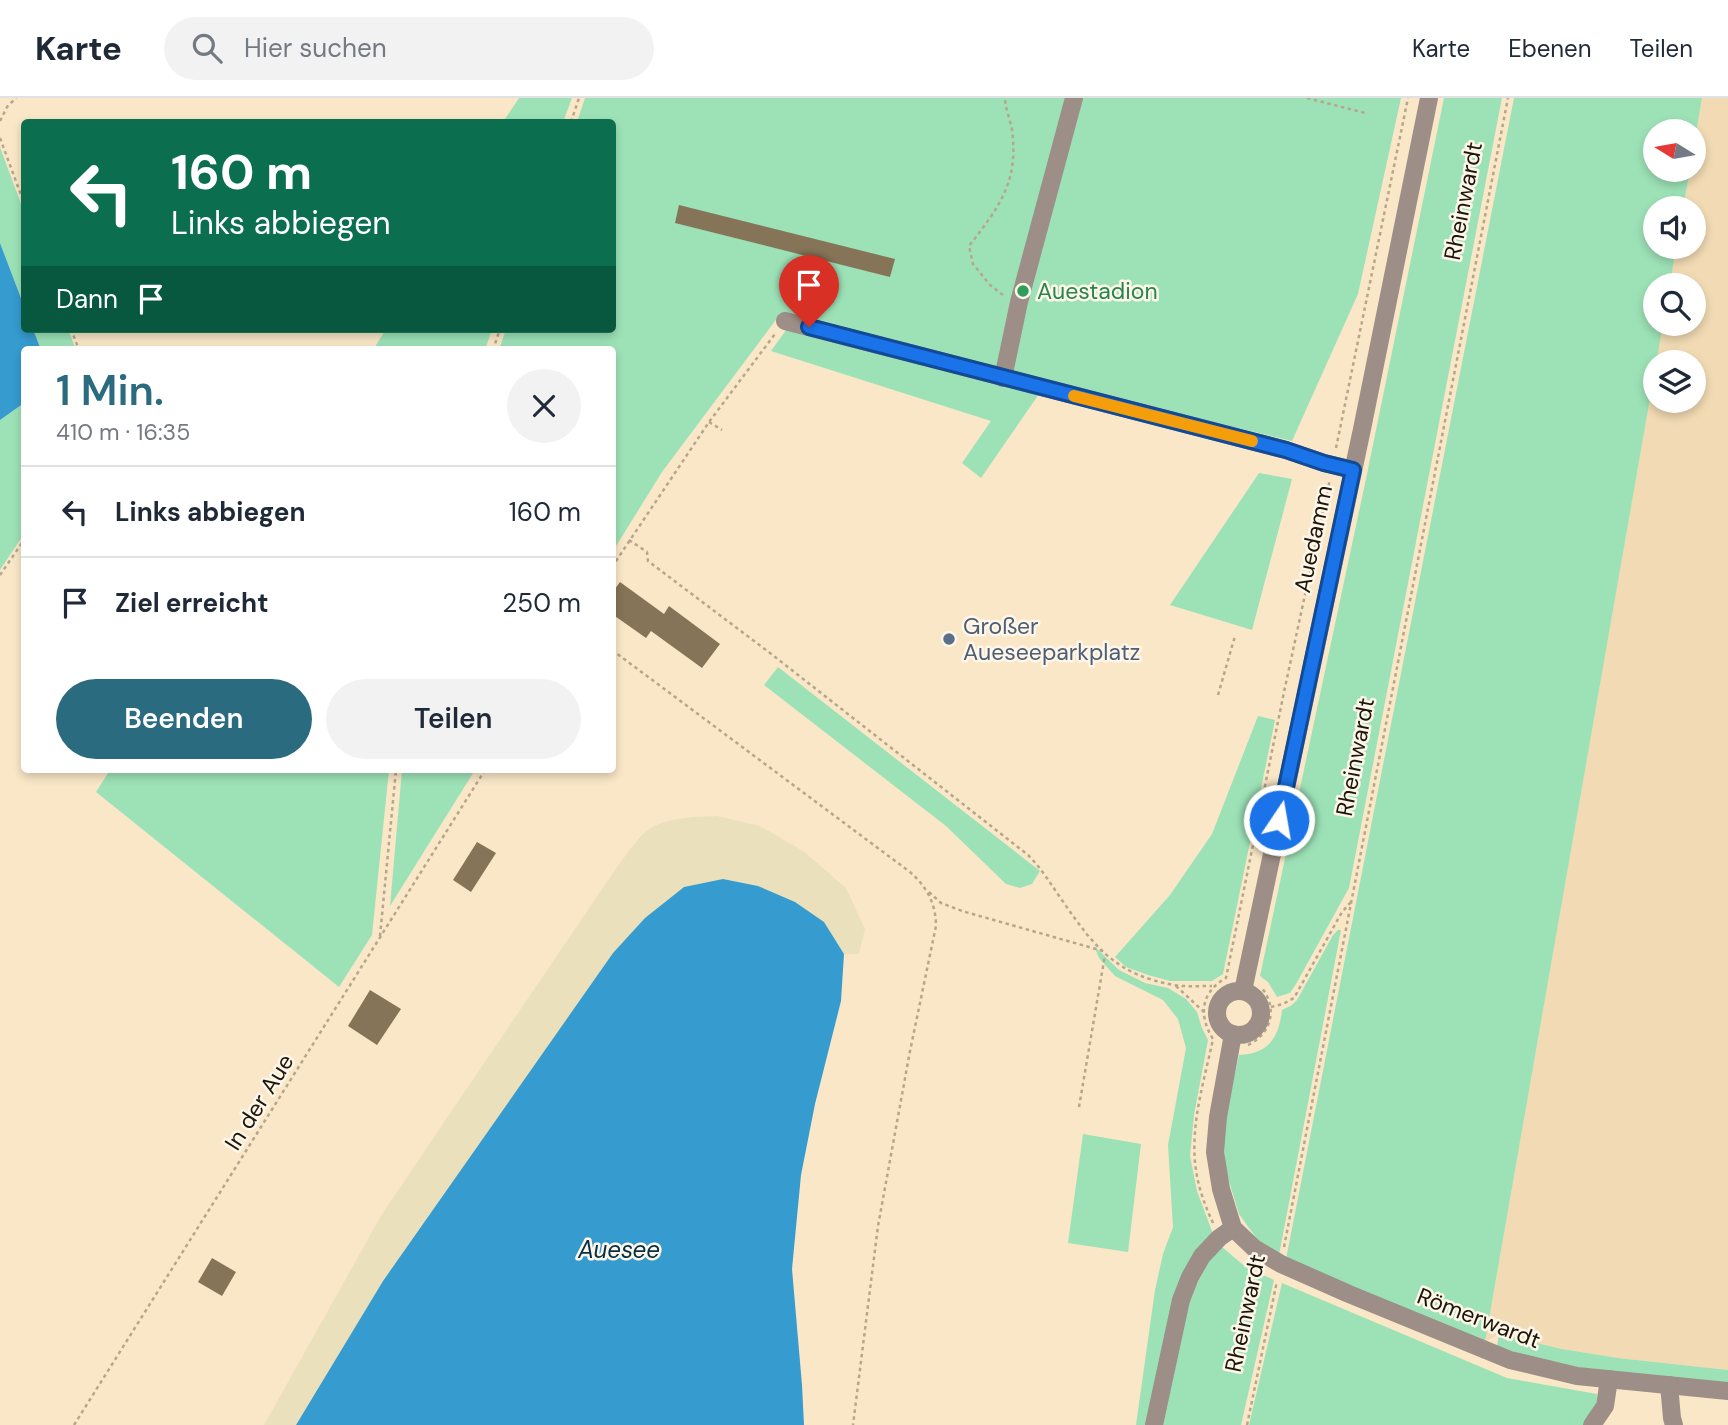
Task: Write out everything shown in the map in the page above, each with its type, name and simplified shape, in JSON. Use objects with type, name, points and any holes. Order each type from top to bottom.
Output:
[{"type":"street","points":[[1003,378],[1020,302],[1074,98]]},
{"type":"street","name":"Auedamm","points":[[1245,984],[1429,98]]},
{"type":"street","points":[[785,321],[1286,450],[1353,470]]},
{"type":"street","points":[[1226,1233],[1215,1152],[1218,1117],[1232,1041],[1218,1022],[1216,1012],[1225,995],[1245,984],[1260,1006],[1261,1018],[1255,1028],[1232,1041]]},
{"type":"street","name":"Römerwardt","points":[[1226,1233],[1281,1264],[1510,1360],[1577,1376],[1728,1391]]},
{"type":"street","name":"Rheinwardt","points":[[1154,1425],[1181,1300],[1202,1255],[1226,1233]]},
{"type":"street","points":[[1592,1425],[1605,1406],[1609,1379]]},
{"type":"street","points":[[1669,1385],[1674,1425]]},
{"type":"path","points":[[0,121],[6,107],[16,98]]},
{"type":"path","points":[[572,119],[579,98]]},
{"type":"path","points":[[1005,98],[1012,130],[1010,179],[998,207],[969,246],[973,264],[990,285],[1004,296],[1020,302]]},
{"type":"path","points":[[1307,98],[1365,113]]},
{"type":"path","points":[[1226,978],[1408,98]]},
{"type":"path","name":"Rheinwardt","points":[[1247,1425],[1281,1264],[1508,98]]},
{"type":"path","points":[[0,138],[21,195]]},
{"type":"path","points":[[616,561],[709,422],[785,321]]},
{"type":"path","points":[[709,422],[722,430]]},
{"type":"path","points":[[629,540],[647,552],[648,561],[1028,855],[1042,869],[1082,928],[1104,953],[1124,968],[1141,976],[1175,986],[1214,986]]},
{"type":"path","points":[[0,575],[21,544]]},
{"type":"path","points":[[1218,695],[1235,636]]},
{"type":"path","points":[[616,653],[910,872],[920,881],[932,900],[936,926],[878,1226],[853,1425]]},
{"type":"path","name":"In der Aue","points":[[74,1425],[379,939],[396,773]]},
{"type":"path","points":[[379,939],[483,773]]},
{"type":"path","points":[[927,890],[942,902],[962,912],[1104,953]]},
{"type":"path","points":[[1271,1007],[1294,998],[1342,912],[1351,901]]},
{"type":"path","points":[[1079,1107],[1104,953]]},
{"type":"path","points":[[1236,976],[1245,984],[1258,984],[1267,994],[1271,1020],[1266,1032],[1244,1047],[1232,1041],[1221,1044],[1213,1039],[1206,1029],[1205,1003],[1214,986],[1226,978],[1236,976]]},
{"type":"path","points":[[1175,986],[1204,1012]]},
{"type":"path","points":[[1213,1039],[1197,1114],[1196,1174],[1206,1207],[1226,1233]]},
{"type":"shaded area","points":[[1702,98],[1728,98],[1728,1370],[1618,1358],[1562,1349],[1499,1334],[1485,1342],[1647,413],[1706,413],[1706,350],[1658,350],[1661,336],[1706,336],[1706,273],[1672,273],[1674,259],[1706,259],[1706,196],[1685,196],[1688,182],[1706,182],[1706,119],[1698,119]]},
{"type":"green space","points":[[519,98],[572,98],[564,119],[505,119]]},
{"type":"green space","name":"Auestadion","points":[[585,98],[1401,98],[1358,294],[1292,441],[1046,382],[781,313],[662,472],[616,546],[616,346],[500,346],[505,333],[616,333],[616,119],[578,119]]},
{"type":"green space","points":[[1444,98],[1502,98],[1349,888],[1296,984],[1290,993],[1277,997],[1268,982],[1260,976]]},
{"type":"green space","points":[[1514,98],[1702,98],[1698,119],[1643,119],[1643,182],[1688,182],[1685,196],[1643,196],[1643,259],[1674,259],[1672,273],[1643,273],[1643,336],[1661,336],[1658,350],[1643,350],[1643,413],[1647,413],[1485,1342],[1286,1259]]},
{"type":"green space","points":[[0,147],[21,204],[21,298],[0,243]]},
{"type":"green space","points":[[789,326],[1039,394],[981,478],[962,463],[991,421],[771,351]]},
{"type":"green space","points":[[35,333],[70,333],[74,346],[39,346]]},
{"type":"green space","points":[[384,333],[491,333],[486,346],[375,346]]},
{"type":"green space","points":[[21,405],[21,538],[0,570],[0,420]]},
{"type":"green space","points":[[1259,473],[1292,479],[1252,630],[1170,605]]},
{"type":"green space","points":[[778,667],[1040,871],[1032,884],[1020,888],[1006,884],[946,826],[764,685]]},
{"type":"green space","points":[[1258,716],[1275,720],[1223,974],[1212,981],[1170,981],[1126,967],[1115,957],[1170,895],[1212,834]]},
{"type":"green space","points":[[108,773],[389,773],[372,935],[339,987],[96,792]]},
{"type":"green space","points":[[402,773],[473,773],[390,906]]},
{"type":"green space","points":[[1338,930],[1341,930],[1279,1255],[1262,1246],[1239,1214],[1225,1168],[1223,1128],[1239,1055],[1258,1051],[1271,1042],[1282,1010],[1297,1000]]},
{"type":"green space","points":[[1094,946],[1119,970],[1145,983],[1168,988],[1186,999],[1197,1012],[1208,1040],[1194,1115],[1190,1156],[1197,1191],[1213,1234],[1202,1246],[1148,1425],[1136,1425],[1155,1290],[1163,1254],[1173,1227],[1168,1145],[1186,1048],[1178,1019],[1163,1000],[1115,976],[1099,958]]},
{"type":"green space","points":[[1083,1134],[1141,1144],[1128,1252],[1068,1243]]},
{"type":"green space","points":[[1222,1247],[1247,1268],[1274,1280],[1241,1425],[1162,1425],[1188,1301],[1209,1260]]},
{"type":"green space","points":[[1282,1283],[1507,1378],[1597,1394],[1596,1411],[1584,1425],[1249,1425]]},
{"type":"green space","points":[[1499,1334],[1562,1349],[1618,1358],[1728,1370],[1728,1384],[1574,1367],[1538,1360],[1497,1346]]},
{"type":"sand","points":[[717,816],[760,826],[803,851],[846,888],[865,929],[859,954],[844,954],[824,922],[758,886],[723,879],[684,887],[645,918],[613,953],[383,1281],[296,1425],[264,1425],[382,1214],[625,856],[645,833],[658,824],[683,818]]},
{"type":"water","points":[[0,243],[21,298],[21,333],[35,333],[39,346],[21,346],[21,405],[0,420]]},
{"type":"water","name":"Auesee","points":[[723,879],[758,886],[795,902],[824,922],[844,954],[841,1001],[815,1104],[801,1175],[792,1269],[804,1425],[296,1425],[383,1281],[613,953],[645,918],[684,887]]},
{"type":"building","points":[[679,205],[895,259],[890,277],[675,223]]},
{"type":"building","points":[[620,582],[664,614],[669,606],[720,644],[702,668],[651,631],[646,638],[616,617],[616,588]]},
{"type":"building","points":[[477,842],[496,853],[471,892],[453,880]]},
{"type":"building","points":[[370,990],[401,1009],[377,1045],[348,1026]]},
{"type":"building","points":[[212,1258],[236,1272],[222,1296],[198,1282]]},
{"type":"slow traffic","points":[[1074,396],[1252,441]]},
{"type":"place","name":"Auestadion","points":[[1023,291]]},
{"type":"place","name":"Großer Aueseeparkplatz","points":[[949,639]]},
{"type":"route","points":[[809,327],[1286,450],[1353,470],[1279,820]]}]
